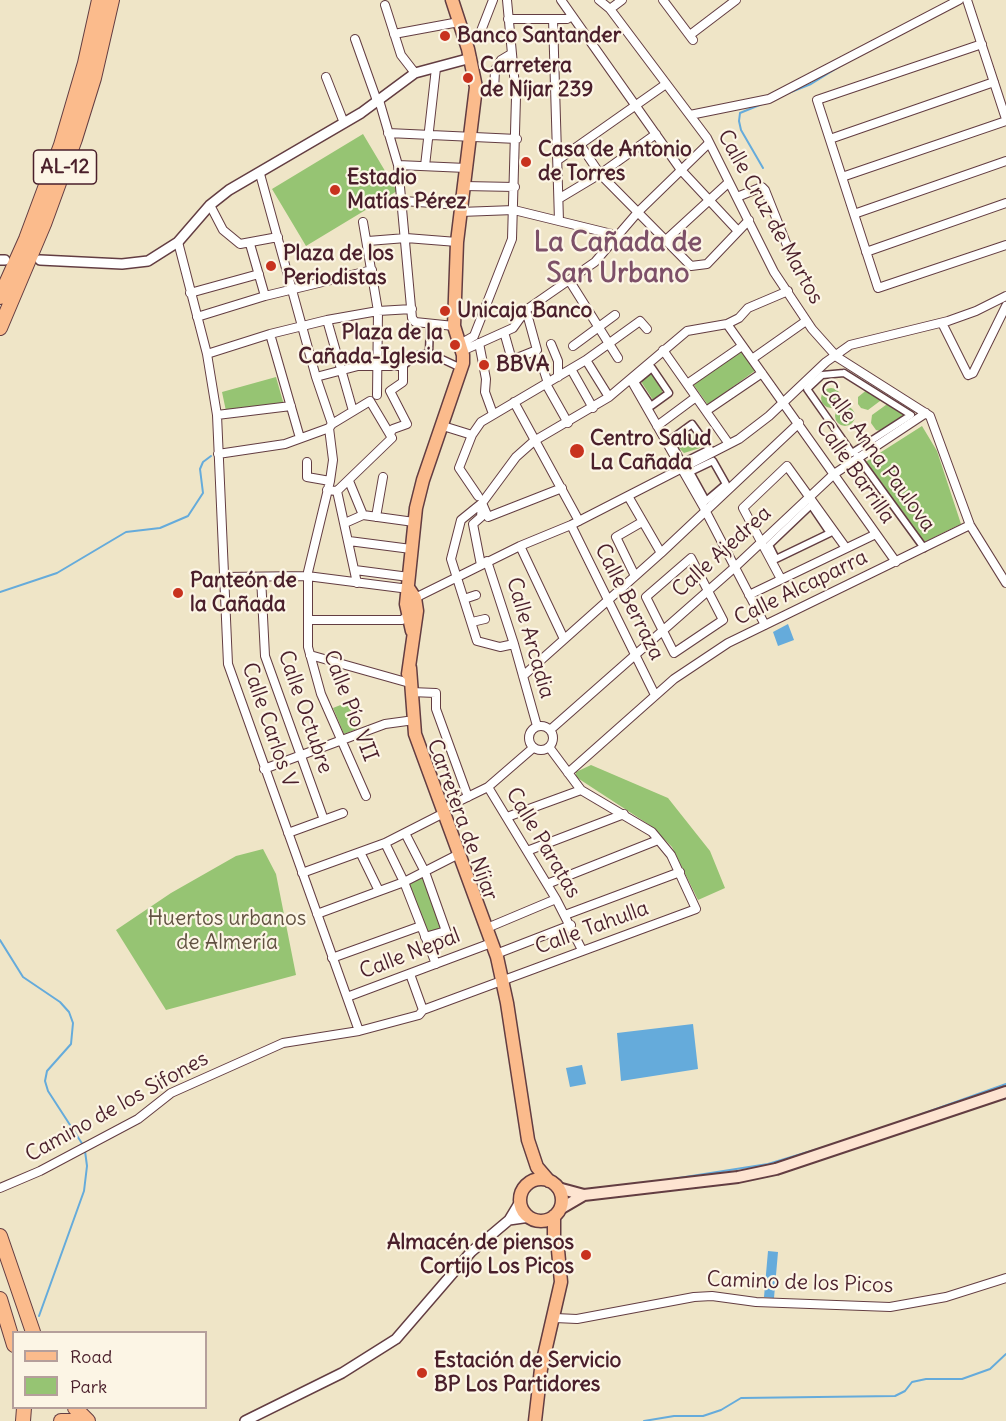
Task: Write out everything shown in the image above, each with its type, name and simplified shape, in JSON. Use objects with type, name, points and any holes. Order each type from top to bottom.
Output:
[{"type":"highway","name":"AL-12","points":[[0,297],[26,240],[61,145],[85,63],[99,0]]},
{"type":"highway","name":"AL-12","points":[[0,328],[41,232],[75,139],[94,78],[112,0]]},
{"type":"highway","points":[[0,1236],[33,1331]]},
{"type":"highway","points":[[0,1299],[12,1338]]},
{"type":"highway","points":[[77,1409],[88,1421]]},
{"type":"highway","points":[[61,1421],[78,1421]]},
{"type":"main road","points":[[411,592],[411,549],[423,480],[461,368],[461,347],[454,326],[457,242],[476,100],[471,58],[452,0]]},
{"type":"main road","name":"Carretera de Níjar","points":[[411,592],[412,631],[407,721],[496,954],[533,1159],[529,1184]]},
{"type":"main road","name":"Carretera de Níjar","points":[[408,687],[415,734],[486,945],[502,982]]},
{"type":"main road","points":[[534,1219],[557,1213],[584,1196],[738,1177],[776,1169],[1006,1092]]},
{"type":"main road","name":"Carretera de Níjar","points":[[533,1159],[554,1184]]},
{"type":"main road","points":[[554,1237],[523,1210],[521,1200],[529,1184],[538,1180],[584,1196]]},
{"type":"main road","points":[[535,1421],[541,1369],[555,1318],[561,1282],[558,1250],[554,1237],[557,1213],[562,1198],[554,1184]]},
{"type":"street","points":[[465,39],[479,36],[493,0]]},
{"type":"street","points":[[461,347],[474,336],[512,239],[517,139],[507,0]]},
{"type":"street","points":[[561,0],[681,170],[738,231]]},
{"type":"street","name":"Calle Cruz de Martos","points":[[599,0],[610,9],[709,143],[774,272],[806,321],[837,357],[926,413],[940,438],[970,525],[1006,583]]},
{"type":"street","points":[[610,9],[622,0]]},
{"type":"street","points":[[663,0],[691,38],[736,0]]},
{"type":"street","points":[[690,115],[769,99],[959,0]]},
{"type":"street","points":[[842,177],[1006,120],[968,1]]},
{"type":"street","points":[[385,5],[401,55],[414,73]]},
{"type":"street","points":[[508,19],[567,19],[572,16]]},
{"type":"street","points":[[553,19],[559,221]]},
{"type":"street","points":[[393,33],[459,22]]},
{"type":"street","points":[[355,39],[376,98],[379,100],[398,165],[415,322],[454,326]]},
{"type":"street","points":[[982,44],[817,100],[878,288],[1006,245]]},
{"type":"street","points":[[494,91],[495,70],[501,60],[511,54]]},
{"type":"street","points":[[40,260],[136,264],[162,254],[178,242],[210,205],[229,190],[344,123],[414,73],[471,58]]},
{"type":"street","points":[[425,166],[436,68]]},
{"type":"street","points":[[326,77],[344,123]]},
{"type":"street","points":[[830,139],[994,82]]},
{"type":"street","points":[[558,160],[666,84]]},
{"type":"street","points":[[388,133],[471,135],[517,139]]},
{"type":"street","points":[[560,198],[600,174],[656,134]]},
{"type":"street","points":[[461,347],[479,343],[513,328],[526,310],[595,262],[638,212],[709,143]]},
{"type":"street","points":[[580,146],[600,174],[667,239],[691,266],[707,264],[749,220]]},
{"type":"street","points":[[854,214],[1006,161]]},
{"type":"street","points":[[398,165],[466,168]]},
{"type":"street","name":"Calle Pío VII","points":[[260,174],[331,426],[333,460],[330,481],[312,545],[307,576],[310,655],[321,694],[366,796]]},
{"type":"street","points":[[667,239],[728,183]]},
{"type":"street","points":[[464,186],[515,187]]},
{"type":"street","points":[[737,197],[762,187],[765,189],[792,258]]},
{"type":"street","points":[[403,201],[461,209],[514,210],[616,235]]},
{"type":"street","points":[[866,252],[1006,203]]},
{"type":"street","points":[[210,205],[223,230],[240,244],[250,244],[278,237]]},
{"type":"street","points":[[363,222],[378,311],[377,395]]},
{"type":"street","points":[[368,241],[406,238],[457,242]]},
{"type":"street","name":"Calle Carlos V","points":[[178,242],[207,354],[217,415],[228,664],[359,1031]]},
{"type":"street","points":[[250,244],[264,296]]},
{"type":"street","points":[[197,316],[293,288],[372,270]]},
{"type":"street","points":[[190,293],[259,274]]},
{"type":"street","points":[[569,280],[618,357]]},
{"type":"street","points":[[514,644],[500,647],[477,640],[451,555],[461,520],[516,457],[534,441],[609,397],[687,332],[727,324],[739,318],[748,308],[788,291]]},
{"type":"street","points":[[806,385],[826,362],[837,357],[850,345],[942,323],[976,311],[1006,296]]},
{"type":"street","points":[[942,323],[968,375],[973,373],[1006,306]]},
{"type":"street","points":[[207,354],[302,325],[378,311],[412,309]]},
{"type":"street","points":[[526,310],[537,350],[535,352],[547,384],[568,423]]},
{"type":"street","points":[[573,346],[615,315]]},
{"type":"street","points":[[327,320],[353,411]]},
{"type":"street","points":[[562,488],[488,517],[480,499],[459,468],[472,435],[480,422],[586,360],[640,321],[647,329]]},
{"type":"street","points":[[752,359],[806,321]]},
{"type":"street","points":[[429,353],[430,324]]},
{"type":"street","name":"Calle Barrilla","points":[[727,324],[896,562]]},
{"type":"street","points":[[504,332],[512,360],[535,352]]},
{"type":"street","points":[[270,334],[300,438]]},
{"type":"street","points":[[479,343],[486,379],[485,392],[493,414]]},
{"type":"street","points":[[551,344],[558,361],[558,377]]},
{"type":"street","points":[[687,384],[742,346]]},
{"type":"street","points":[[663,350],[729,444]]},
{"type":"street","points":[[316,376],[377,365],[403,366],[415,356],[429,353],[461,368]]},
{"type":"street","points":[[586,360],[609,397]]},
{"type":"street","points":[[218,454],[275,446],[331,426],[377,395],[390,391],[403,382],[403,366]]},
{"type":"street","points":[[652,368],[669,393],[651,406],[634,382],[652,368]]},
{"type":"street","points":[[571,369],[593,408]]},
{"type":"street","points":[[706,411],[762,373]]},
{"type":"street","points":[[224,577],[307,576],[411,592],[457,578],[520,546],[575,523],[729,444],[751,431],[783,403],[822,375],[844,373],[911,415],[856,455]]},
{"type":"street","points":[[630,380],[681,467],[765,624]]},
{"type":"street","name":"Calle Anna Paulova","points":[[806,385],[924,548]]},
{"type":"street","points":[[390,391],[407,424],[393,429],[390,433]]},
{"type":"street","points":[[657,426],[696,397]]},
{"type":"street","points":[[327,490],[337,491],[389,444],[392,438],[370,401]]},
{"type":"street","name":"Calle Berraza","points":[[514,402],[562,488],[609,600],[655,695]]},
{"type":"street","points":[[217,415],[291,406]]},
{"type":"street","name":"Calle Ajedrea","points":[[550,730],[735,567],[856,455],[926,413]]},
{"type":"street","points":[[522,676],[661,553],[799,423]]},
{"type":"street","points":[[692,424],[710,449],[681,467],[670,440],[692,424]]},
{"type":"street","points":[[443,426],[472,435]]},
{"type":"street","points":[[713,461],[726,484],[706,501],[690,472],[713,461]]},
{"type":"street","points":[[307,462],[307,477],[330,481]]},
{"type":"street","points":[[781,579],[743,508],[787,466],[846,548]]},
{"type":"street","points":[[376,516],[383,477]]},
{"type":"street","points":[[349,481],[363,515]]},
{"type":"street","points":[[337,491],[357,583]]},
{"type":"street","points":[[628,496],[661,553]]},
{"type":"street","name":"Calle Arcadia","points":[[480,499],[481,516],[473,524],[484,563],[514,644],[537,726]]},
{"type":"street","points":[[810,505],[830,533],[776,559],[769,545],[810,505]]},
{"type":"street","points":[[345,523],[363,515],[414,522]]},
{"type":"street","points":[[635,576],[616,537],[642,522]]},
{"type":"street","name":"Calle Alcaparra","points":[[568,773],[655,695],[728,643],[970,525]]},
{"type":"street","points":[[749,595],[876,534]]},
{"type":"street","points":[[349,541],[411,549]]},
{"type":"street","points":[[520,546],[564,639]]},
{"type":"street","points":[[691,558],[723,620],[674,653],[662,630],[646,597],[691,558]]},
{"type":"street","points":[[355,570],[411,592]]},
{"type":"street","name":"Calle Octubre","points":[[261,577],[265,656],[324,820]]},
{"type":"street","points":[[464,599],[476,595]]},
{"type":"street","points":[[308,620],[402,620],[411,617]]},
{"type":"street","points":[[472,622],[484,619]]},
{"type":"street","points":[[310,655],[408,687],[436,693],[436,709],[468,797]]},
{"type":"street","points":[[264,769],[385,724],[407,721]]},
{"type":"street","points":[[537,726],[544,726],[550,730],[553,737],[549,747],[541,750],[533,748],[528,736],[537,726]]},
{"type":"street","points":[[549,747],[581,790],[624,814],[658,840],[671,855],[680,872],[565,915]]},
{"type":"street","points":[[302,873],[385,843],[405,833],[488,787],[533,748]]},
{"type":"street","name":"Calle Paratas","points":[[488,787],[571,925],[582,950]]},
{"type":"street","points":[[507,817],[581,790]]},
{"type":"street","points":[[288,833],[343,813]]},
{"type":"street","points":[[527,851],[624,814]]},
{"type":"street","points":[[405,833],[425,872],[446,931],[425,937]]},
{"type":"street","points":[[547,884],[658,840]]},
{"type":"street","points":[[385,843],[404,882],[436,964]]},
{"type":"street","points":[[360,852],[379,891]]},
{"type":"street","points":[[317,914],[404,882],[455,856]]},
{"type":"street","name":"Calle Tahulla","points":[[423,1010],[696,909],[680,872]]},
{"type":"street","points":[[487,928],[556,899]]},
{"type":"street","points":[[496,954],[571,925]]},
{"type":"street","points":[[332,958],[421,926]]},
{"type":"street","name":"Calle Nepal","points":[[346,997],[486,945]]},
{"type":"street","points":[[410,974],[423,1010]]},
{"type":"street","name":"Camino de los Sifones","points":[[0,1188],[40,1172],[138,1119],[171,1094],[283,1043],[359,1031],[419,1015],[423,1010]]},
{"type":"street","points":[[245,1421],[342,1373],[396,1339],[471,1252],[509,1220],[521,1200]]},
{"type":"street","points":[[509,1220],[534,1219]]},
{"type":"street","name":"Camino de los Picos","points":[[555,1318],[577,1319],[694,1297],[712,1296],[756,1302],[890,1307],[946,1297],[1006,1278]]},
{"type":"green space","name":"Estadio Matías Pérez","points":[[363,134],[397,191],[306,246],[272,189]]},
{"type":"green space","points":[[741,349],[756,370],[708,405],[693,384]]},
{"type":"green space","points":[[651,373],[662,390],[662,394],[653,400],[642,383],[642,379]]},
{"type":"green space","points":[[276,377],[284,405],[226,411],[222,392]]},
{"type":"green space","points":[[831,388],[838,391],[841,398],[838,405],[831,408],[824,405],[821,398],[824,391]]},
{"type":"green space","points":[[868,389],[884,398],[868,410],[861,408],[858,404],[858,397]]},
{"type":"green space","points":[[890,402],[911,415],[885,432],[876,430],[871,423],[872,415]]},
{"type":"green space","points":[[845,406],[852,409],[855,416],[852,423],[845,426],[838,423],[835,416],[838,409]]},
{"type":"green space","points":[[922,426],[937,451],[961,524],[922,543],[864,463]]},
{"type":"green space","points":[[692,432],[700,448],[684,453],[677,446],[677,439]]},
{"type":"green space","points":[[348,702],[357,729],[344,734],[333,708]]},
{"type":"green space","points":[[591,765],[668,798],[710,851],[725,888],[698,900],[672,847],[651,826],[576,777],[576,772]]},
{"type":"green space","name":"Huertos urbanos de Almería","points":[[263,849],[276,874],[296,975],[166,1010],[116,930],[171,893],[236,856]]},
{"type":"green space","points":[[425,872],[446,931],[425,937],[404,882]]},
{"type":"water","points":[[788,624],[794,640],[778,646],[773,632]]},
{"type":"water","points":[[693,1024],[698,1069],[621,1081],[617,1033]]},
{"type":"water","points":[[582,1065],[586,1084],[570,1087],[566,1068]]},
{"type":"water","points":[[768,1251],[778,1252],[774,1298],[764,1297]]},
{"type":"waterway","points":[[786,94],[811,84],[845,63]]},
{"type":"waterway","points":[[762,104],[740,113],[739,121],[741,130],[763,168]]},
{"type":"waterway","points":[[0,592],[57,573],[126,532],[160,528],[188,516],[203,493],[200,469],[203,462],[211,456]]},
{"type":"waterway","points":[[0,940],[23,977],[60,1002],[69,1012],[73,1023],[71,1044],[47,1071],[45,1081],[48,1091],[83,1145]]},
{"type":"waterway","points":[[880,1129],[1006,1084]]},
{"type":"waterway","points":[[647,1183],[768,1164],[841,1142]]},
{"type":"waterway","points":[[39,1316],[84,1191],[87,1166],[85,1151]]},
{"type":"waterway","points":[[644,1421],[674,1416],[703,1416],[721,1410],[741,1398],[895,1396],[905,1391],[912,1382],[926,1379],[962,1379],[990,1369],[1006,1354]]},
{"type":"place","name":"Banco Santander","points":[[445,36]]},
{"type":"place","name":"Carretera de Níjar 239","points":[[468,78]]},
{"type":"place","name":"Casa de Antonio de Torres","points":[[526,162]]},
{"type":"place","name":"Estadio Matías Pérez","points":[[335,190]]},
{"type":"place","name":"Plaza de los Periodistas","points":[[271,266]]},
{"type":"place","name":"Unicaja Banco","points":[[445,311]]},
{"type":"place","name":"Plaza de la Cañada-Iglesia","points":[[455,345]]},
{"type":"place","name":"BBVA","points":[[484,365]]},
{"type":"place","name":"Centro Salud La Cañada","points":[[577,451]]},
{"type":"place","name":"Panteón de la Cañada","points":[[178,593]]},
{"type":"place","name":"Almacén de piensos Cortijo Los Picos","points":[[586,1255]]},
{"type":"place","name":"Estación de Servicio BP Los Partidores","points":[[422,1373]]},
{"type":"district","name":"La Cañada de San Urbano","points":[[618,258]]}]
